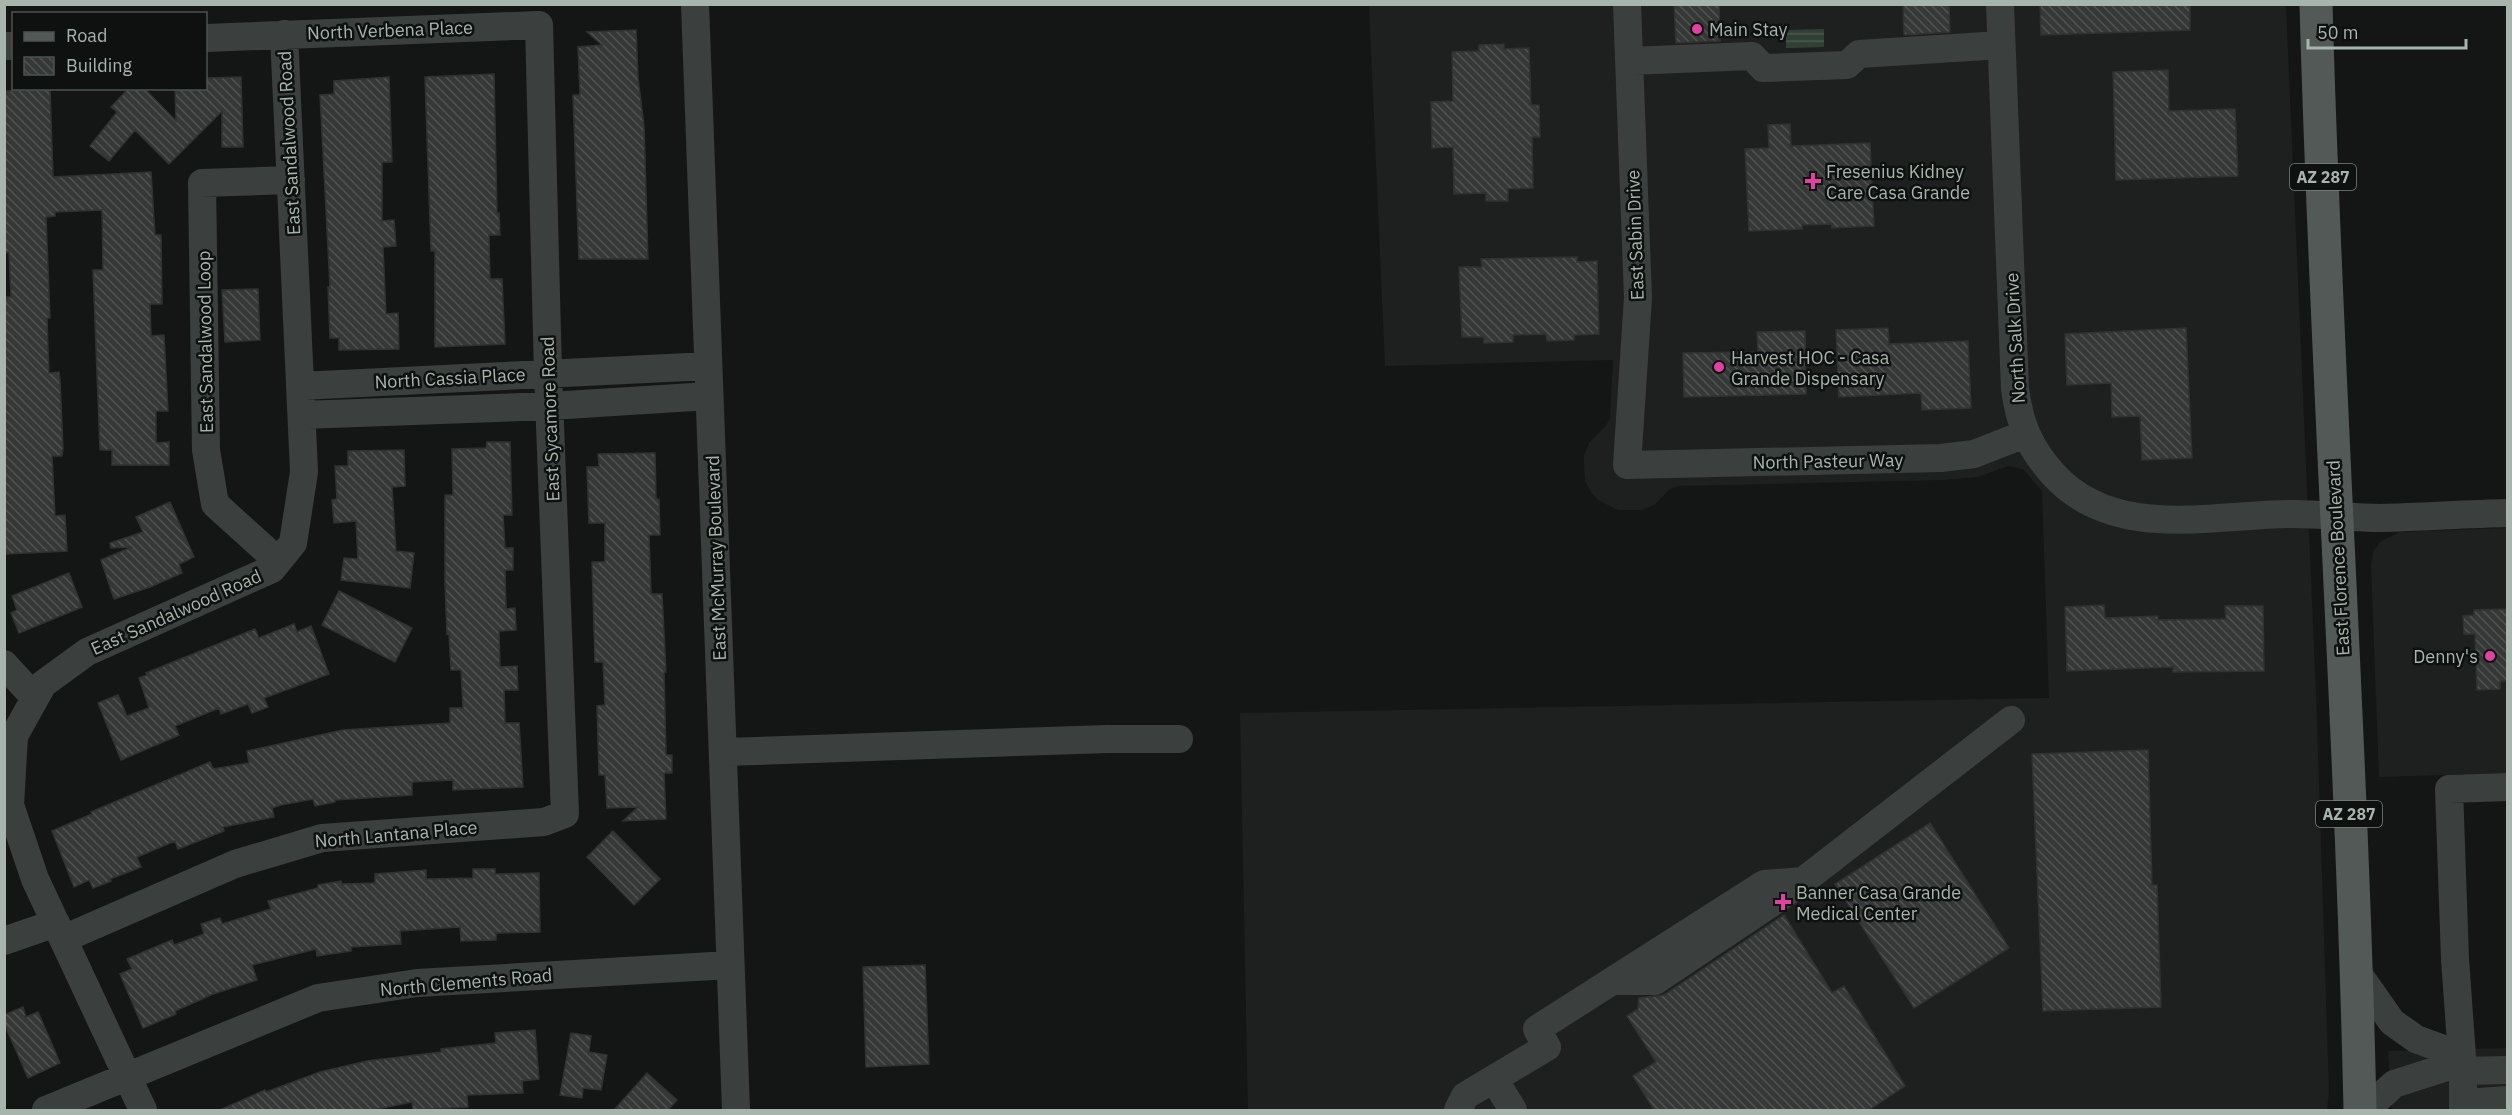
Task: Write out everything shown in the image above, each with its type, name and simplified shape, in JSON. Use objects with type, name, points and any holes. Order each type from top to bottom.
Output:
[{"type":"main road","name":"East Florence Boulevard","points":[[2316,4],[2357,972],[2360,1110]]},
{"type":"street","name":"East McMurray Boulevard","points":[[695,4],[736,1110]]},
{"type":"street","name":"East Sabin Drive","points":[[1627,4],[1638,298],[1627,465]]},
{"type":"street","name":"North Salk Drive","points":[[2000,4],[2015,390],[2018,414],[2025,434],[2042,461],[2063,485],[2091,504],[2118,514],[2154,519],[2295,514],[2379,518],[2508,513]]},
{"type":"street","name":"North Verbena Place","points":[[207,38],[284,33],[539,25]]},
{"type":"street","name":"East Sycamore Road","points":[[539,25],[548,373],[565,814]]},
{"type":"street","name":"East Sandalwood Road","points":[[143,1110],[35,879],[10,805],[14,736],[43,684],[87,652],[272,569],[293,543],[304,472],[284,33]]},
{"type":"street","points":[[1629,61],[1752,56],[1763,68],[1847,65],[1859,54],[2001,45]]},
{"type":"street","name":"East Sandalwood Loop","points":[[279,561],[215,504],[206,450],[202,183],[291,180]]},
{"type":"street","name":"North Cassia Place","points":[[300,386],[708,366]]},
{"type":"street","name":"North Cassia Place","points":[[302,415],[550,406],[709,396]]},
{"type":"street","name":"North Pasteur Way","points":[[1627,465],[1941,458],[1974,454],[2025,434]]},
{"type":"street","points":[[4,664],[35,698]]},
{"type":"street","points":[[1458,1110],[1465,1096],[1547,1047],[1537,1029],[1764,884],[1803,881],[2011,720]]},
{"type":"street","points":[[724,752],[1107,739],[1179,739]]},
{"type":"street","points":[[2507,1101],[2463,1106],[2456,1069],[2449,789],[2508,787]]},
{"type":"street","name":"North Lantana Place","points":[[4,942],[59,931],[235,864],[322,838],[544,822],[565,814]]},
{"type":"street","name":"North Clements Road","points":[[46,1110],[318,998],[417,982],[730,965]]},
{"type":"street","points":[[2357,972],[2392,1022],[2416,1039],[2443,1049],[2456,1069]]},
{"type":"street","points":[[2366,1110],[2394,1084],[2456,1069],[2508,1070]]},
{"type":"street","points":[[1494,1079],[1513,1110]]},
{"type":"shaded area","points":[[1369,5],[2286,5],[2316,694],[2329,1091],[2327,1110],[1248,1110],[1240,713],[2049,698],[2042,491],[2023,469],[2008,466],[1978,477],[1944,480],[1678,486],[1670,489],[1654,505],[1642,510],[1618,510],[1598,500],[1591,492],[1585,480],[1584,465],[1584,455],[1589,443],[1606,426],[1610,418],[1613,360],[1385,366]]},
{"type":"shaded area","points":[[1824,29],[1824,47],[1786,48],[1786,30]]},
{"type":"shaded area","points":[[2507,528],[2507,773],[2379,777],[2371,564],[2373,552],[2380,542],[2399,532]]},
{"type":"shaded area","points":[[2507,1048],[2507,1110],[2392,1110],[2388,1051]]},
{"type":"building","name":"Main Stay","points":[[1674,4],[1719,4],[1720,41],[1676,43]]},
{"type":"building","points":[[1903,4],[1949,4],[1950,32],[1904,35]]},
{"type":"building","points":[[2040,4],[2190,4],[2190,30],[2041,35]]},
{"type":"building","points":[[636,30],[638,78],[644,126],[648,259],[579,259],[573,95],[580,95],[578,47],[602,45],[587,32]]},
{"type":"building","points":[[1504,44],[1504,49],[1529,48],[1531,105],[1539,105],[1540,137],[1532,137],[1533,188],[1508,189],[1508,201],[1486,201],[1486,193],[1454,194],[1453,147],[1432,148],[1431,102],[1453,101],[1452,52],[1479,51],[1479,45]]},
{"type":"building","points":[[2168,70],[2169,111],[2235,109],[2238,176],[2116,180],[2113,72]]},
{"type":"building","points":[[494,74],[497,213],[499,213],[500,235],[489,235],[490,279],[502,279],[505,344],[435,347],[435,251],[431,251],[425,77]]},
{"type":"building","points":[[241,77],[243,147],[222,147],[222,111],[169,164],[135,130],[109,161],[90,146],[117,112],[111,107],[127,90],[146,90],[176,121],[175,90],[207,90],[207,78]]},
{"type":"building","points":[[389,77],[392,162],[382,162],[382,221],[394,220],[396,246],[383,247],[386,314],[398,313],[399,349],[339,350],[339,338],[330,338],[328,287],[330,287],[320,95],[334,94],[334,81]]},
{"type":"building","points":[[50,90],[53,177],[151,172],[155,235],[161,235],[162,304],[150,304],[151,336],[164,335],[168,411],[156,411],[156,443],[169,442],[169,465],[112,465],[112,450],[100,450],[93,270],[103,270],[102,210],[55,212],[55,216],[46,217],[50,318],[47,318],[49,373],[59,372],[63,448],[62,456],[52,456],[55,516],[65,515],[67,551],[6,554],[4,541],[4,297],[11,297],[9,252],[4,253],[4,91]]},
{"type":"building","points":[[1790,124],[1791,146],[1870,143],[1874,226],[1832,228],[1832,224],[1802,225],[1802,229],[1749,231],[1745,149],[1769,148],[1768,125]]},
{"type":"building","points":[[1577,257],[1577,262],[1597,261],[1599,334],[1574,335],[1574,340],[1547,341],[1546,334],[1513,335],[1513,342],[1484,343],[1484,337],[1462,337],[1459,267],[1482,267],[1481,259]]},
{"type":"building","points":[[258,289],[260,340],[225,342],[222,290]]},
{"type":"building","points":[[1888,328],[1889,344],[1968,341],[1971,408],[1922,410],[1921,393],[1839,397],[1836,330]]},
{"type":"building","points":[[2186,328],[2192,458],[2142,460],[2140,416],[2112,417],[2111,383],[2067,385],[2065,334]]},
{"type":"building","points":[[1805,331],[1806,394],[1684,397],[1683,353],[1758,352],[1757,332]]},
{"type":"building","points":[[487,442],[510,442],[512,515],[503,515],[505,548],[513,548],[513,570],[505,570],[506,609],[515,608],[516,630],[499,631],[500,667],[517,666],[518,690],[504,690],[505,723],[519,723],[523,787],[453,790],[453,780],[412,782],[412,795],[335,800],[335,802],[315,806],[313,799],[281,805],[272,808],[274,817],[223,827],[224,831],[178,849],[175,841],[137,857],[141,867],[110,879],[111,881],[93,888],[89,880],[74,887],[52,831],[92,814],[91,812],[210,762],[213,769],[249,763],[247,751],[343,730],[450,723],[450,708],[463,708],[461,670],[451,670],[449,633],[447,634],[445,495],[453,495],[452,449],[486,448]]},
{"type":"building","points":[[404,450],[405,486],[392,487],[396,551],[414,553],[410,588],[341,580],[344,558],[358,559],[356,521],[334,523],[332,500],[337,499],[335,466],[348,466],[348,451]]},
{"type":"building","points":[[655,453],[656,499],[659,499],[660,535],[649,535],[651,594],[662,594],[666,672],[664,672],[666,755],[672,755],[672,773],[664,773],[666,819],[623,821],[638,807],[607,808],[605,775],[599,775],[597,706],[605,705],[603,662],[595,662],[592,562],[605,562],[605,523],[589,523],[587,467],[599,467],[598,454]]},
{"type":"building","points":[[170,502],[194,557],[179,564],[182,573],[114,599],[101,560],[132,547],[111,548],[110,543],[143,532],[136,517]]},
{"type":"building","points":[[69,573],[82,607],[19,633],[11,613],[17,610],[12,596]]},
{"type":"building","points":[[339,591],[412,628],[395,662],[322,625]]},
{"type":"building","points":[[2104,605],[2105,618],[2158,616],[2158,620],[2226,619],[2225,606],[2263,606],[2264,671],[2173,672],[2173,667],[2067,671],[2065,607]]},
{"type":"building","name":"Denny's","points":[[2508,609],[2508,681],[2500,681],[2500,689],[2477,690],[2475,634],[2464,634],[2463,616],[2474,615],[2474,610]]},
{"type":"building","points":[[294,624],[297,632],[311,626],[329,674],[264,698],[268,707],[252,713],[248,704],[221,714],[219,708],[175,726],[179,735],[121,760],[98,703],[118,695],[127,716],[149,708],[139,678],[147,675],[146,673],[255,629],[259,638]]},
{"type":"building","points":[[2148,750],[2152,885],[2157,885],[2161,1007],[2043,1011],[2032,754]]},
{"type":"building","points":[[1930,823],[2009,948],[1914,1008],[1835,884]]},
{"type":"building","points":[[613,831],[660,879],[634,905],[587,857]]},
{"type":"building","points":[[473,869],[495,869],[495,874],[539,873],[540,932],[496,933],[496,940],[461,941],[460,927],[400,931],[401,944],[351,947],[351,951],[317,956],[316,949],[252,965],[257,980],[213,994],[175,1011],[176,1014],[143,1028],[120,974],[132,969],[127,959],[172,940],[174,945],[204,934],[201,924],[220,918],[222,924],[271,909],[268,901],[318,888],[318,885],[341,881],[342,884],[375,883],[375,874],[426,870],[426,879],[473,878]]},
{"type":"building","points":[[1784,915],[1832,993],[1844,986],[1905,1086],[1869,1110],[1654,1110],[1633,1076],[1656,1062],[1627,1016],[1638,1009],[1639,998],[1664,995]]},
{"type":"building","points":[[925,965],[929,1064],[866,1067],[863,967]]},
{"type":"building","points":[[23,1007],[26,1017],[38,1012],[60,1063],[28,1078],[4,1023],[4,1015]]},
{"type":"building","points":[[535,1030],[539,1079],[522,1081],[523,1093],[467,1095],[468,1107],[413,1110],[412,1102],[373,1110],[220,1110],[265,1090],[266,1092],[320,1072],[367,1061],[496,1043],[495,1033]]},
{"type":"building","points":[[571,1033],[591,1036],[589,1052],[607,1055],[601,1090],[583,1088],[582,1098],[560,1095]]},
{"type":"building","points":[[647,1073],[677,1100],[668,1110],[614,1110]]},
{"type":"place","name":"Main Stay","points":[[1697,29]]},
{"type":"place","name":"Fresenius Kidney Care Casa Grande","points":[[1813,181]]},
{"type":"place","name":"Harvest HOC - Casa Grande Dispensary","points":[[1719,367]]},
{"type":"place","name":"Denny's","points":[[2490,656]]},
{"type":"place","name":"Banner Casa Grande Medical Center","points":[[1783,902]]}]
